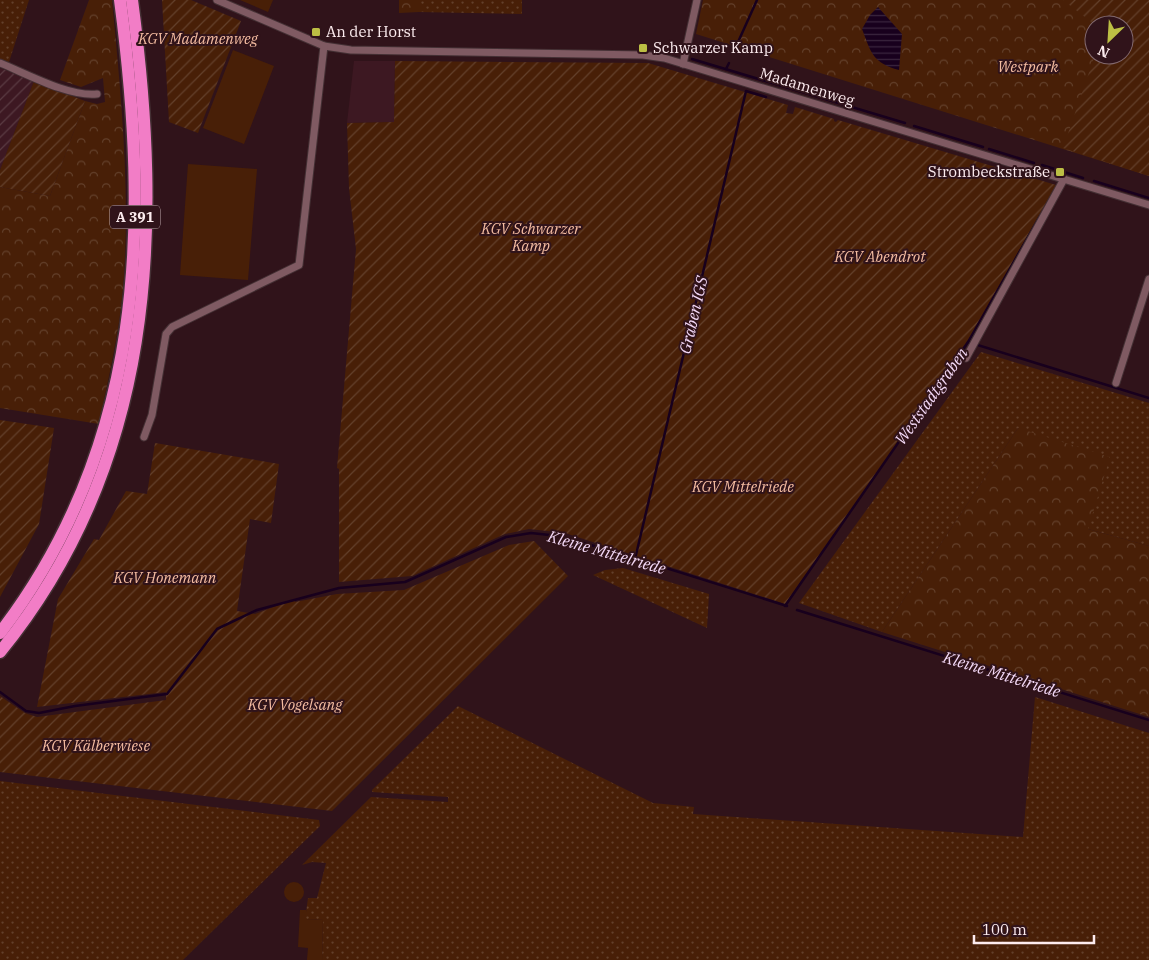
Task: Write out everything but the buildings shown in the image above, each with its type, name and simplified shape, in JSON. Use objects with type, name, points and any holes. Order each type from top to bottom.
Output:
[{"type":"highway","name":"A 391","points":[[0,652],[40,596],[65,555],[95,490],[139,334],[147,249],[146,142],[132,0]]},
{"type":"highway","name":"A 391","points":[[114,419],[127,330],[135,243],[134,137],[121,6]]},
{"type":"highway","name":"A 391","points":[[0,633],[55,549],[106,446]]},
{"type":"street","name":"Madamenweg","points":[[217,0],[324,46],[351,50],[652,55],[1149,205]]},
{"type":"street","points":[[683,64],[697,0]]},
{"type":"street","points":[[144,437],[152,415],[166,334],[172,327],[299,265],[324,46]]},
{"type":"street","points":[[0,63],[85,95],[97,94]]},
{"type":"street","points":[[966,358],[1064,179]]},
{"type":"street","points":[[1116,383],[1149,279]]},
{"type":"shaded area","points":[[878,7],[902,34],[899,70],[884,64],[874,56],[862,29],[870,15]]},
{"type":"shaded area","points":[[354,61],[395,61],[394,122],[347,123]]},
{"type":"shaded area","points":[[0,68],[34,81],[0,170]]},
{"type":"green space","points":[[0,0],[29,0],[9,62],[0,59]]},
{"type":"green space","points":[[89,0],[112,0],[122,108],[126,217],[123,289],[119,323],[99,424],[0,408],[0,187],[50,196],[85,101],[97,104],[105,102],[103,78],[81,87],[60,80]]},
{"type":"green space","name":"KGV Madamenweg","points":[[162,0],[191,0],[241,21],[198,133],[169,122]]},
{"type":"green space","points":[[240,0],[273,0],[268,12]]},
{"type":"green space","points":[[399,0],[419,0],[419,12],[399,13]]},
{"type":"green space","points":[[419,0],[522,0],[522,14],[419,12]]},
{"type":"green space","name":"Westpark","points":[[703,0],[1149,0],[1149,176],[696,34]]},
{"type":"green space","points":[[1063,0],[1149,0],[1149,176],[1063,148],[1092,65],[1134,65],[1134,15],[1084,16]]},
{"type":"green space","points":[[233,50],[274,66],[244,144],[203,128]]},
{"type":"green space","points":[[395,61],[648,63],[788,105],[786,113],[793,114],[795,107],[834,119],[836,122],[838,120],[1056,185],[960,355],[785,604],[565,533],[529,529],[505,534],[412,576],[339,582],[339,469],[337,468],[356,249],[349,188],[347,123],[394,122]]},
{"type":"green space","points":[[34,81],[85,101],[50,196],[0,187],[0,170]]},
{"type":"green space","points":[[188,164],[257,169],[248,280],[180,275]]},
{"type":"green space","points":[[981,352],[1149,403],[1149,546],[1088,529],[1018,428],[882,632],[799,603]]},
{"type":"green space","points":[[0,420],[54,428],[39,524],[0,597]]},
{"type":"green space","points":[[1018,428],[1110,457],[1088,529],[1149,546],[1149,717],[882,632]]},
{"type":"green space","points":[[155,443],[279,464],[271,523],[250,519],[237,611],[255,614],[295,599],[295,602],[337,594],[404,590],[509,545],[534,541],[568,576],[332,811],[0,772],[0,696],[25,713],[37,717],[166,700],[166,692],[37,707],[58,599],[94,539],[99,540],[126,491],[147,494]]},
{"type":"green space","points":[[623,568],[709,594],[707,628],[593,575],[605,570]]},
{"type":"green space","points":[[1035,697],[1149,733],[1149,960],[322,960],[323,920],[305,919],[308,898],[317,898],[326,863],[312,862],[302,865],[371,797],[448,802],[448,797],[372,792],[372,790],[458,706],[653,803],[694,807],[693,814],[1023,837]]},
{"type":"green space","points":[[0,781],[319,820],[320,826],[183,960],[0,960]]},
{"type":"green space","points":[[294,882],[301,885],[304,892],[301,899],[294,902],[287,899],[284,892],[287,885]]},
{"type":"green space","points":[[300,910],[306,910],[306,919],[323,920],[322,960],[307,960],[308,948],[298,947]]},
{"type":"waterway","name":"Graben IGS","points":[[734,51],[757,0]]},
{"type":"waterway","points":[[692,59],[905,123]]},
{"type":"waterway","name":"Graben IGS","points":[[726,69],[729,63]]},
{"type":"waterway","name":"Graben IGS","points":[[635,559],[746,91],[766,97]]},
{"type":"waterway","points":[[914,126],[983,147]]},
{"type":"waterway","points":[[989,149],[1034,163]]},
{"type":"waterway","points":[[1042,165],[1083,178]]},
{"type":"waterway","points":[[1094,181],[1149,198]]},
{"type":"waterway","points":[[968,342],[1040,216]]},
{"type":"waterway","name":"Weststadtgraben","points":[[785,606],[968,342],[1149,398]]},
{"type":"waterway","name":"Kleine Mittelriede","points":[[0,692],[26,711],[39,713],[75,706],[167,694],[217,629],[257,610],[339,588],[405,582],[506,537],[531,533],[559,536],[612,551],[787,606]]},
{"type":"waterway","name":"Kleine Mittelriede","points":[[797,610],[1149,720]]},
{"type":"place","name":"An der Horst","points":[[316,32]]},
{"type":"place","name":"Schwarzer Kamp","points":[[643,48]]},
{"type":"place","name":"Strombeckstraße","points":[[1060,172]]},
{"type":"park label","name":"KGV Schwarzer Kamp","points":[[531,238]]},
{"type":"park label","name":"KGV Abendrot","points":[[880,257]]},
{"type":"park label","name":"KGV Mittelriede","points":[[743,487]]},
{"type":"park label","name":"KGV Honemann","points":[[165,578]]},
{"type":"park label","name":"KGV Vogelsang","points":[[295,705]]},
{"type":"park label","name":"KGV Kälberwiese","points":[[96,746]]}]
